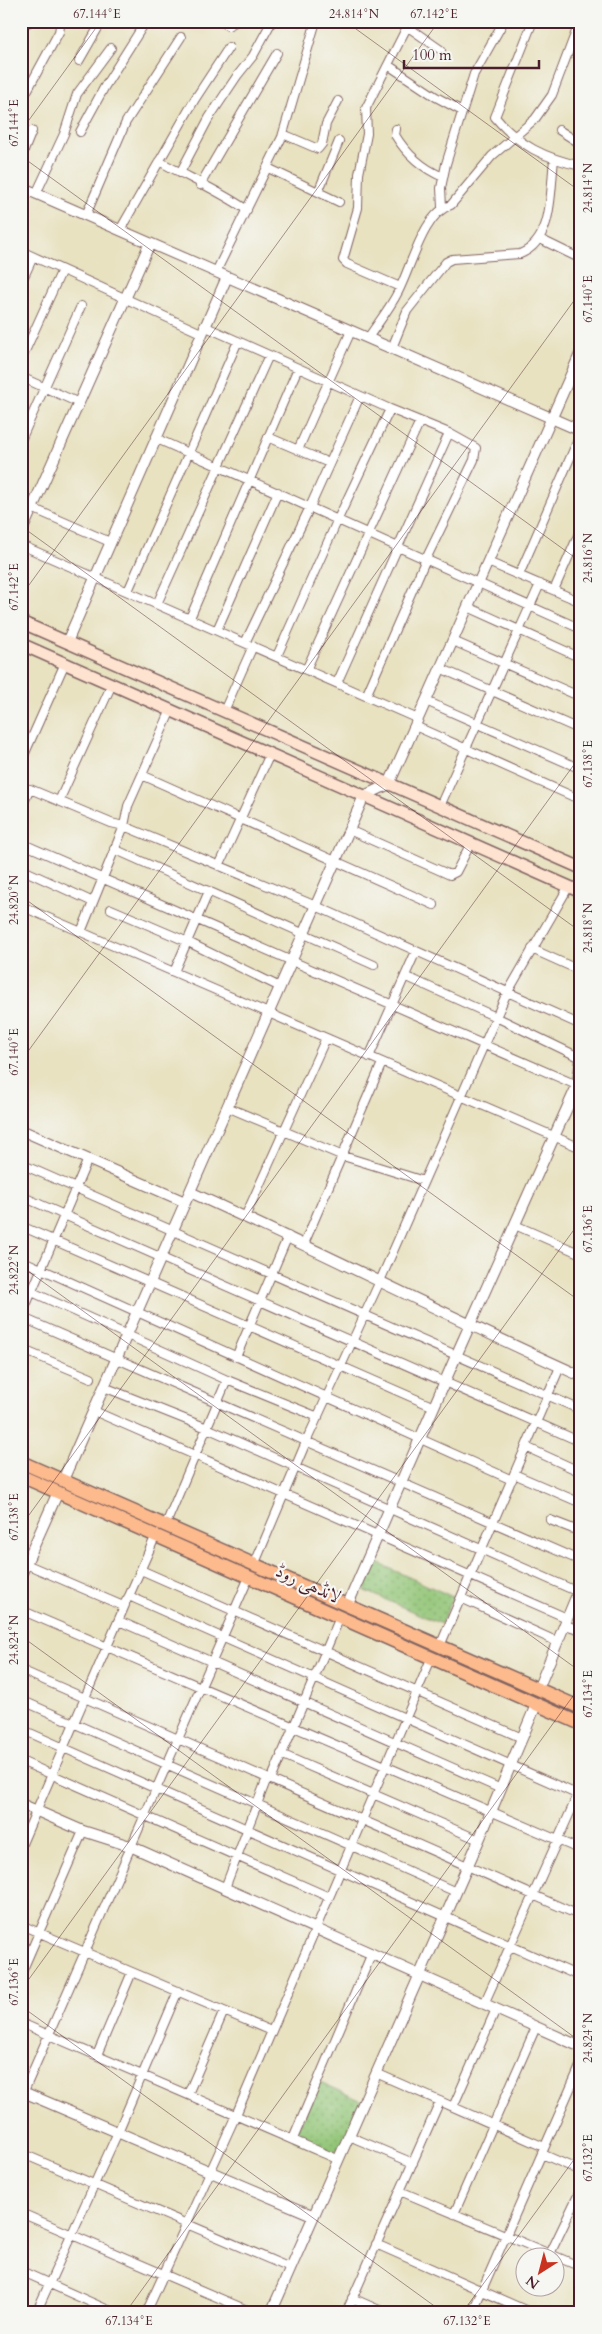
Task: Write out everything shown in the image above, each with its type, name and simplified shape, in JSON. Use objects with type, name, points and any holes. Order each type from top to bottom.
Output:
[{"type":"main road","points":[[21,622],[581,868]]},
{"type":"main road","points":[[21,644],[581,892]]},
{"type":"main road","name":"لانڈھی روڈ","points":[[21,1462],[166,1524],[581,1708]]},
{"type":"main road","name":"لانڈھی روڈ","points":[[21,1476],[581,1724]]},
{"type":"street","points":[[21,26],[31,21]]},
{"type":"street","points":[[21,102],[59,32],[61,21]]},
{"type":"street","points":[[79,61],[102,21]]},
{"type":"street","points":[[80,132],[105,86],[146,21]]},
{"type":"street","points":[[222,21],[228,26],[237,21]]},
{"type":"street","points":[[180,173],[210,118],[236,76],[254,56],[272,21]]},
{"type":"street","points":[[216,272],[283,134],[316,21]]},
{"type":"street","points":[[533,21],[495,115],[496,119],[530,149],[554,160],[581,166]]},
{"type":"street","points":[[368,338],[400,287],[424,233],[442,207],[451,204],[492,156],[535,119],[552,95],[580,21]]},
{"type":"street","points":[[442,207],[441,188],[443,176],[474,74],[503,22]]},
{"type":"street","points":[[400,287],[347,264],[343,260],[358,208],[359,174],[367,134],[366,108],[409,24],[441,50]]},
{"type":"street","points":[[86,215],[126,122],[181,38]]},
{"type":"street","points":[[120,230],[195,99],[229,47]]},
{"type":"street","points":[[36,194],[64,134],[77,94],[111,48]]},
{"type":"street","points":[[200,185],[276,53]]},
{"type":"street","points":[[388,66],[436,97],[462,111]]},
{"type":"street","points":[[283,134],[318,149],[322,144],[326,124],[338,101]]},
{"type":"street","points":[[396,129],[395,135],[410,156],[427,170],[443,176]]},
{"type":"street","points":[[559,130],[581,144]]},
{"type":"street","points":[[21,158],[32,131]]},
{"type":"street","points":[[319,190],[339,141]]},
{"type":"street","points":[[392,348],[407,311],[446,262],[452,259],[520,254],[529,250],[540,239],[547,218],[554,160]]},
{"type":"street","points":[[160,161],[200,185],[228,197],[247,210]]},
{"type":"street","points":[[268,168],[319,190],[339,202]]},
{"type":"street","points":[[21,187],[581,432],[519,575]]},
{"type":"street","points":[[540,239],[581,259]]},
{"type":"street","points":[[21,533],[150,243]]},
{"type":"street","points":[[21,251],[124,298],[238,341],[360,396],[449,433],[476,448],[476,454],[426,559],[366,696]]},
{"type":"street","points":[[21,283],[33,256]]},
{"type":"street","points":[[21,360],[62,270]]},
{"type":"street","points":[[67,642],[227,276]]},
{"type":"street","points":[[21,440],[81,306]]},
{"type":"street","points":[[298,450],[327,381],[351,331]]},
{"type":"street","points":[[128,592],[238,341]]},
{"type":"street","points":[[63,1480],[364,796],[389,784],[581,352]]},
{"type":"street","points":[[157,604],[269,356]]},
{"type":"street","points":[[190,618],[298,368]]},
{"type":"street","points":[[21,377],[78,403]]},
{"type":"street","points":[[245,643],[310,507],[360,396]]},
{"type":"street","points":[[276,656],[390,409]]},
{"type":"street","points":[[306,670],[420,421]]},
{"type":"street","points":[[337,683],[449,433]]},
{"type":"street","points":[[268,437],[329,463]]},
{"type":"street","points":[[155,438],[187,454],[278,492],[581,629]]},
{"type":"street","points":[[217,630],[278,492]]},
{"type":"street","points":[[32,508],[110,542]]},
{"type":"street","points":[[554,590],[581,529]]},
{"type":"street","points":[[21,545],[366,696],[466,749],[581,800]]},
{"type":"street","points":[[488,562],[581,602]]},
{"type":"street","points":[[440,806],[540,584]]},
{"type":"street","points":[[468,607],[581,658]]},
{"type":"street","points":[[453,641],[581,698]]},
{"type":"street","points":[[224,712],[253,646]]},
{"type":"street","points":[[21,762],[65,663]]},
{"type":"street","points":[[440,668],[581,730]]},
{"type":"street","points":[[59,801],[112,684]]},
{"type":"street","points":[[426,701],[581,769]]},
{"type":"street","points":[[81,932],[124,826],[128,806],[171,710]]},
{"type":"street","points":[[220,866],[270,754]]},
{"type":"street","points":[[142,775],[434,905]]},
{"type":"street","points":[[22,806],[30,789],[316,906],[581,1025]]},
{"type":"street","points":[[349,830],[450,875],[456,872],[471,843]]},
{"type":"street","points":[[21,843],[579,1086]]},
{"type":"street","points":[[114,850],[374,965]]},
{"type":"street","points":[[21,869],[93,902]]},
{"type":"street","points":[[255,1564],[306,1442],[380,1281],[496,1017],[508,992],[569,886]]},
{"type":"street","points":[[174,972],[209,891]]},
{"type":"street","points":[[21,906],[554,1138],[581,1148]]},
{"type":"street","points":[[111,909],[188,942],[280,986]]},
{"type":"street","points":[[532,949],[581,971]]},
{"type":"street","points":[[369,1057],[416,951]]},
{"type":"street","points":[[348,1604],[456,1356],[579,1086],[581,1059],[496,1017],[405,976]]},
{"type":"street","points":[[245,1217],[326,1038]]},
{"type":"street","points":[[304,1244],[382,1063]]},
{"type":"street","points":[[227,1106],[342,1156],[424,1181]]},
{"type":"street","points":[[21,1130],[185,1202]]},
{"type":"street","points":[[88,1159],[21,1317],[581,1561]]},
{"type":"street","points":[[21,1164],[581,1410]]},
{"type":"street","points":[[190,1192],[288,1236],[470,1325],[581,1376]]},
{"type":"street","points":[[21,1196],[581,1442]]},
{"type":"street","points":[[515,1225],[581,1254]]},
{"type":"street","points":[[21,1226],[434,1407]]},
{"type":"street","points":[[236,1357],[288,1236]]},
{"type":"street","points":[[21,1260],[420,1439],[581,1503]]},
{"type":"street","points":[[21,1287],[227,1380],[318,1417]]},
{"type":"street","points":[[21,1348],[91,1378]]},
{"type":"street","points":[[440,1646],[560,1367]]},
{"type":"street","points":[[166,1524],[227,1380]]},
{"type":"street","points":[[104,1386],[207,1428],[482,1550],[580,1589],[538,1690]]},
{"type":"street","points":[[94,1411],[471,1576],[581,1630]]},
{"type":"street","points":[[526,1447],[581,1472]]},
{"type":"street","points":[[21,1576],[26,1558],[58,1492]]},
{"type":"street","points":[[550,1520],[581,1532]]},
{"type":"street","points":[[21,1846],[156,1536]]},
{"type":"street","points":[[26,1558],[119,1605],[125,1605]]},
{"type":"street","points":[[141,1570],[522,1738]]},
{"type":"street","points":[[249,1577],[22,2093],[312,2215]]},
{"type":"street","points":[[129,1596],[511,1765],[580,1793],[484,2004]]},
{"type":"street","points":[[461,1598],[558,1642]]},
{"type":"street","points":[[21,1610],[581,1850]]},
{"type":"street","points":[[225,1888],[258,1804],[282,1754],[340,1617]]},
{"type":"street","points":[[119,1621],[501,1789]]},
{"type":"street","points":[[146,2313],[236,2115],[432,1659]]},
{"type":"street","points":[[21,1670],[581,1916]]},
{"type":"street","points":[[21,1700],[456,1892]]},
{"type":"street","points":[[271,2313],[312,2215],[349,2136],[468,1866],[536,1705]]},
{"type":"street","points":[[21,1729],[581,1977]]},
{"type":"street","points":[[282,1754],[479,1840]]},
{"type":"street","points":[[21,1761],[329,1898]]},
{"type":"street","points":[[21,1804],[83,1831],[130,1846],[581,2047]]},
{"type":"street","points":[[21,1974],[83,1831]]},
{"type":"street","points":[[21,1924],[271,2031]]},
{"type":"street","points":[[293,2139],[372,1953]]},
{"type":"street","points":[[97,2055],[132,1972]]},
{"type":"street","points":[[36,2313],[118,2132],[178,1991]]},
{"type":"street","points":[[452,2107],[496,2009]]},
{"type":"street","points":[[188,2094],[224,2011]]},
{"type":"street","points":[[21,2023],[337,2159]]},
{"type":"street","points":[[454,2214],[536,2027]]},
{"type":"street","points":[[472,2313],[581,2064]]},
{"type":"street","points":[[376,2073],[493,2124],[581,2171]]},
{"type":"street","points":[[346,2313],[440,2101]]},
{"type":"street","points":[[349,2136],[413,2163]]},
{"type":"street","points":[[21,2153],[290,2268]]},
{"type":"street","points":[[554,2246],[581,2189]]},
{"type":"street","points":[[400,2191],[531,2246]]},
{"type":"street","points":[[21,2213],[254,2313]]},
{"type":"street","points":[[376,2244],[532,2313]]},
{"type":"street","points":[[564,2260],[581,2267]]},
{"type":"street","points":[[21,2271],[115,2313]]},
{"type":"street","points":[[352,2298],[386,2313]]},
{"type":"green space","points":[[371,1560],[453,1597],[441,1624],[359,1588]]},
{"type":"green space","points":[[318,2081],[364,2102],[337,2159],[293,2139]]}]
